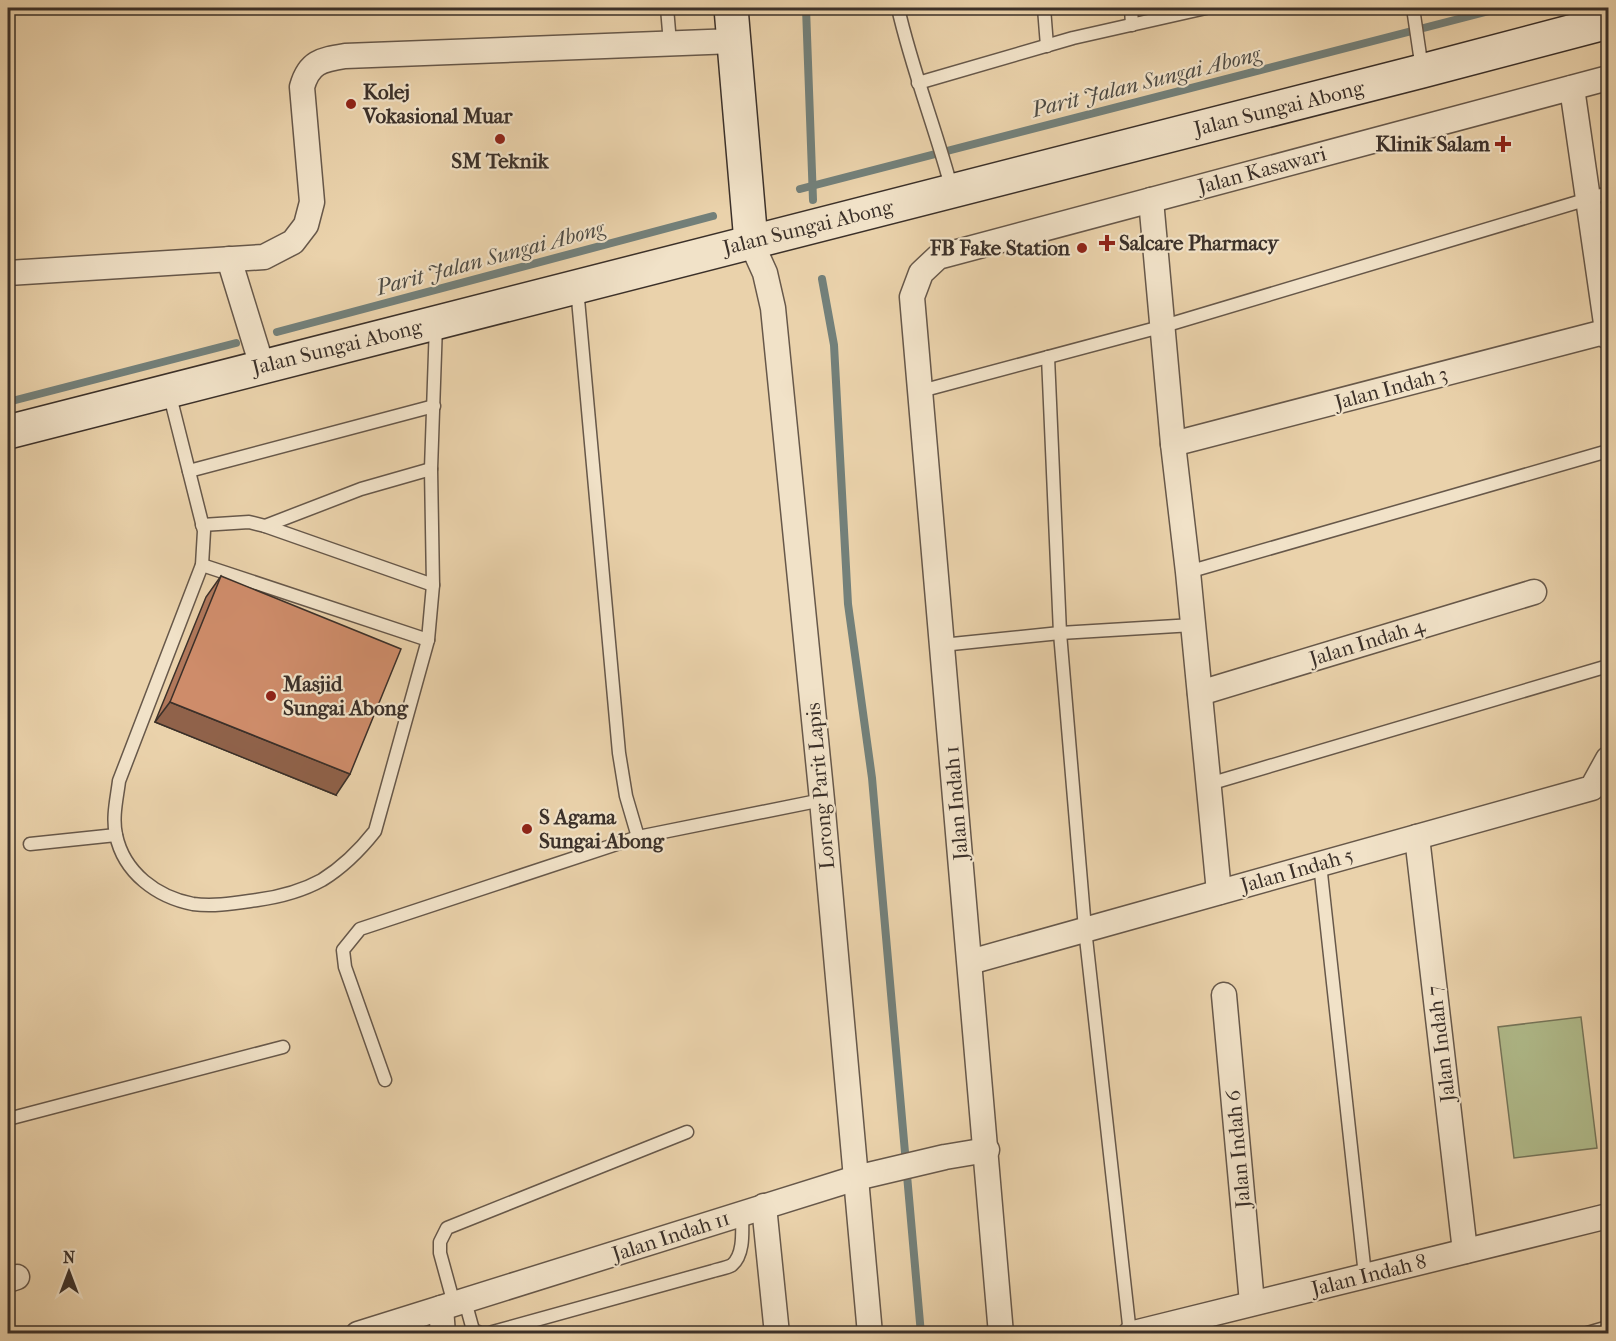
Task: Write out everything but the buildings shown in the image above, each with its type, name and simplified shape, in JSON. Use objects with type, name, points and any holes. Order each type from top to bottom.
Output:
[{"type":"street","points":[[731,8],[751,242]]},
{"type":"street","name":"Jalan Sungai Abong","points":[[8,432],[751,242],[949,179],[1421,56],[1608,22]]},
{"type":"street","points":[[8,273],[264,257],[293,242],[306,225],[312,202],[302,87],[306,74],[320,61],[345,56],[734,41]]},
{"type":"street","name":"Jalan Kasawari","points":[[921,273],[938,257],[1608,78]]},
{"type":"street","points":[[1572,88],[1598,195],[1608,337]]},
{"type":"street","points":[[1151,200],[1173,444],[1188,572],[1219,892]]},
{"type":"street","name":"Lorong Parit Lapis","points":[[751,242],[765,273],[773,308],[822,800],[870,1334]]},
{"type":"street","points":[[229,260],[262,366]]},
{"type":"street","name":"Jalan Indah 1","points":[[921,273],[912,297],[1001,1334]]},
{"type":"street","name":"Jalan Indah 3","points":[[1173,444],[1608,331]]},
{"type":"street","name":"Jalan Indah 4","points":[[1200,693],[1534,592]]},
{"type":"street","name":"Jalan Indah 5","points":[[970,962],[1592,788],[1608,759]]},
{"type":"street","name":"Jalan Indah 7","points":[[1417,837],[1465,1251]]},
{"type":"street","name":"Jalan Indah 6","points":[[1224,995],[1252,1304]]},
{"type":"street","name":"Jalan Indah 11","points":[[358,1334],[856,1178],[945,1157],[987,1150]]},
{"type":"street","points":[[753,1210],[777,1334]]},
{"type":"street","name":"Jalan Indah 8","points":[[1130,1333],[1608,1216]]},
{"type":"street","points":[[443,1334],[453,1305]]},
{"type":"lane","points":[[667,8],[669,43]]},
{"type":"lane","points":[[898,8],[907,47],[935,129],[949,179]]},
{"type":"lane","points":[[1044,8],[1047,46]]},
{"type":"lane","points":[[1131,8],[1132,25]]},
{"type":"lane","points":[[918,83],[1047,46],[1206,8]]},
{"type":"lane","points":[[1413,8],[1421,56]]},
{"type":"lane","points":[[921,391],[1164,326],[1598,195]]},
{"type":"lane","points":[[577,286],[619,753],[638,837]]},
{"type":"lane","points":[[168,391],[202,525],[204,545],[202,566],[119,781],[114,812],[116,835],[125,860],[135,874],[163,895],[194,904],[227,905],[281,896],[321,880],[355,856],[375,831],[428,640],[433,585],[431,470],[436,322]]},
{"type":"lane","points":[[1048,357],[1060,633],[1085,930],[1130,1333]]},
{"type":"lane","points":[[189,471],[434,406]]},
{"type":"lane","points":[[1188,572],[1608,451]]},
{"type":"lane","points":[[265,526],[361,489],[431,470]]},
{"type":"lane","points":[[202,525],[249,522],[265,526],[433,585]]},
{"type":"lane","points":[[202,566],[428,640]]},
{"type":"lane","points":[[942,645],[1060,633],[1193,625]]},
{"type":"lane","points":[[1209,784],[1608,666]]},
{"type":"lane","points":[[385,1080],[345,967],[343,950],[360,928],[638,837],[822,800]]},
{"type":"lane","points":[[30,844],[116,835]]},
{"type":"lane","points":[[1320,864],[1365,1275]]},
{"type":"lane","points":[[8,1119],[283,1047]]},
{"type":"lane","points":[[687,1132],[447,1228],[440,1242],[440,1253],[453,1305],[474,1330],[489,1333],[714,1271],[731,1265],[738,1256],[753,1210]]},
{"type":"lane","points":[[1584,1334],[1608,1327]]},
{"type":"green space","points":[[1581,1017],[1597,1148],[1514,1158],[1498,1027]]},
{"type":"waterway","points":[[806,8],[813,200]]},
{"type":"waterway","name":"Parit Jalan Sungai Abong","points":[[800,189],[1501,8]]},
{"type":"waterway","name":"Parit Jalan Sungai Abong","points":[[277,332],[713,216]]},
{"type":"waterway","points":[[822,279],[834,345],[848,604],[872,778],[921,1334]]},
{"type":"waterway","name":"Parit Jalan Sungai Abong","points":[[8,402],[236,343]]},
{"type":"place","name":"Kolej Vokasional Muar","points":[[351,104]]},
{"type":"place","name":"SM Teknik","points":[[500,139]]},
{"type":"place","name":"Klinik Salam","points":[[1503,144]]},
{"type":"place","name":"Salcare Pharmacy","points":[[1107,243]]},
{"type":"place","name":"FB Fake Station","points":[[1082,248]]},
{"type":"place","name":"Masjid Sungai Abong","points":[[271,696]]},
{"type":"place","name":"S Agama Sungai Abong","points":[[527,829]]}]
